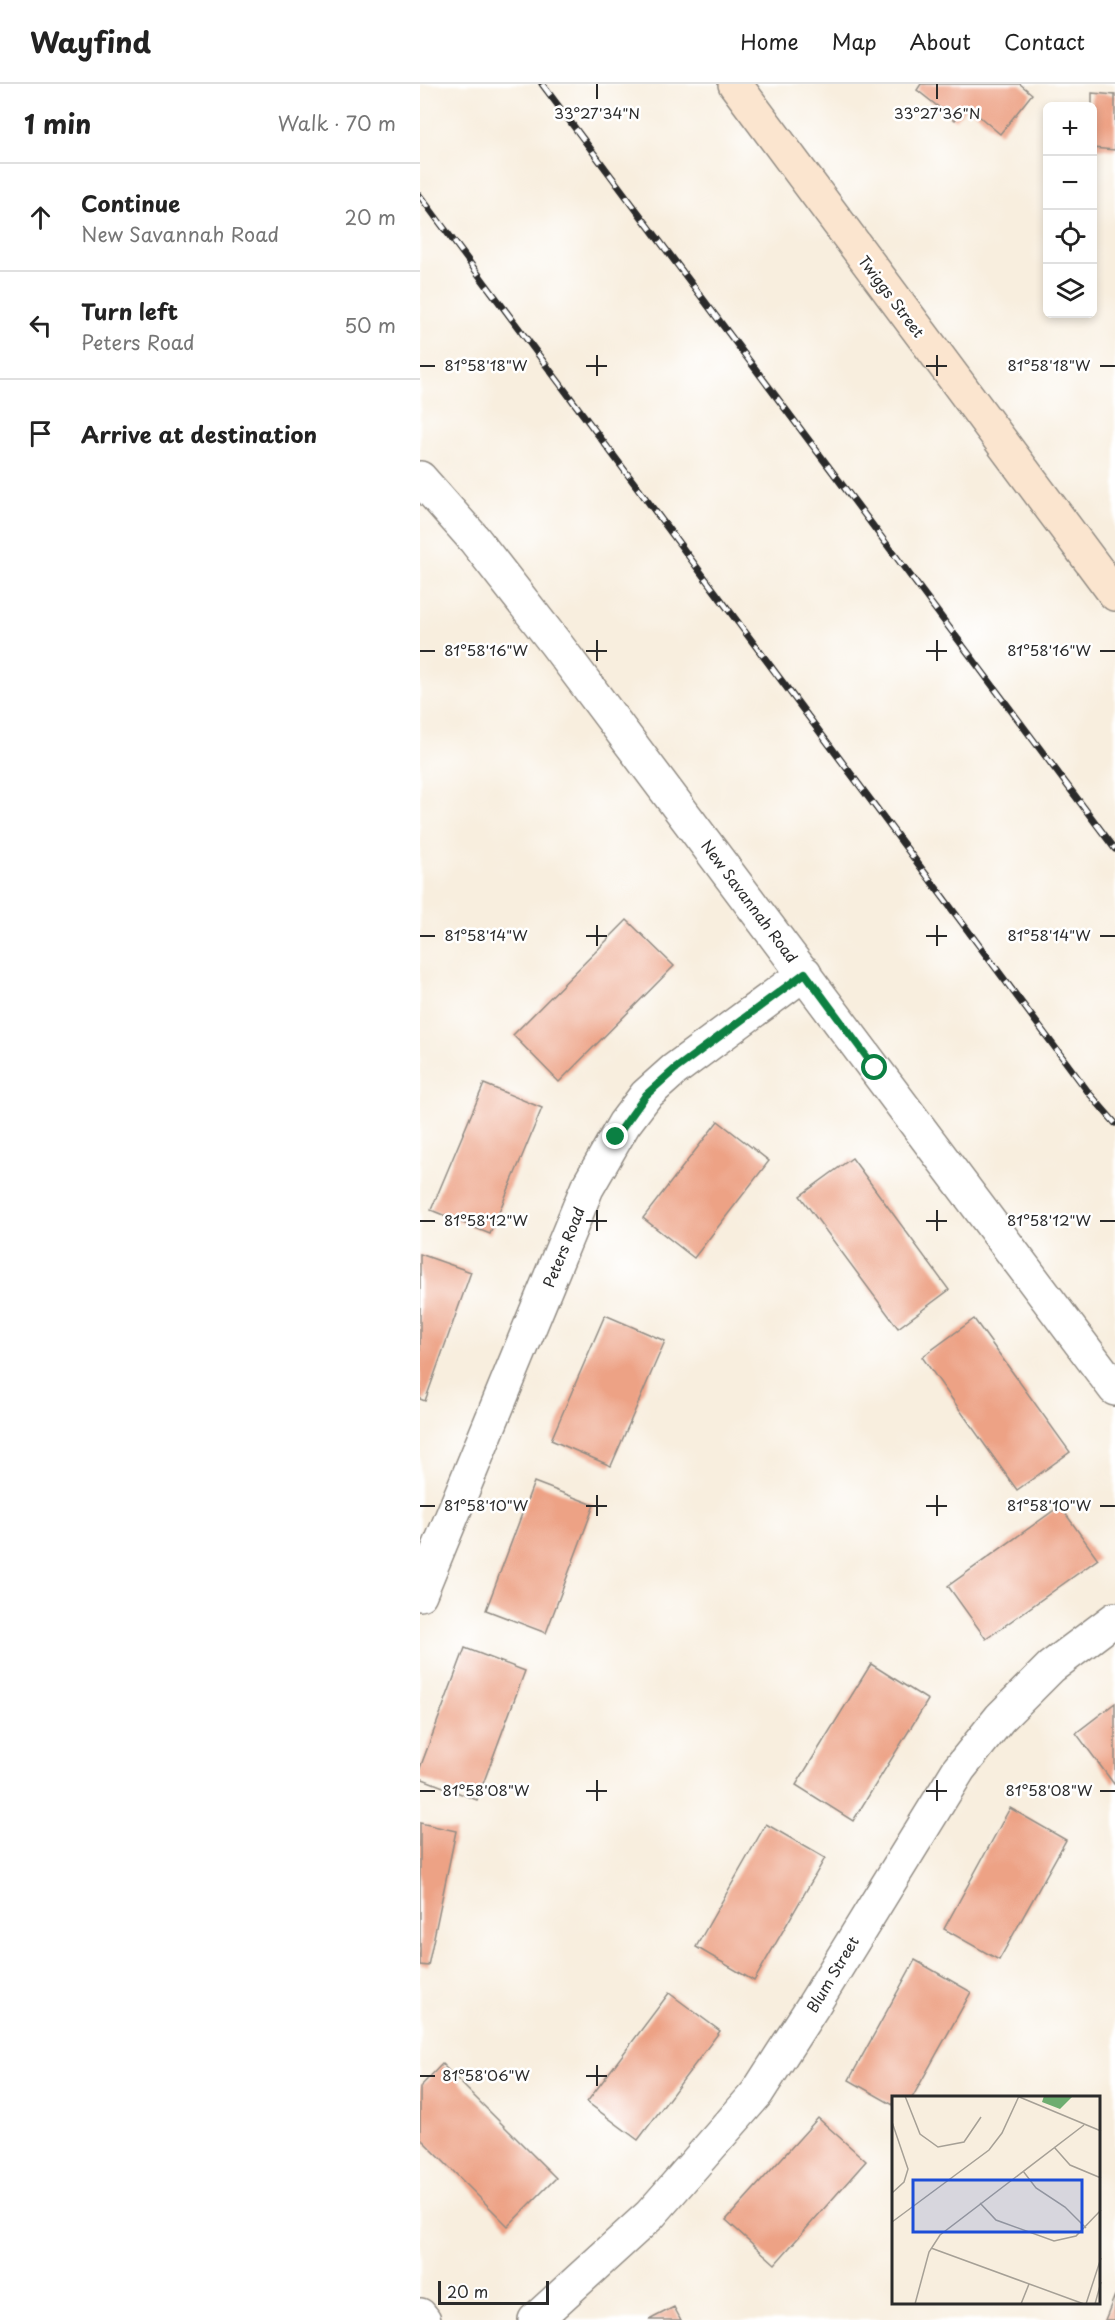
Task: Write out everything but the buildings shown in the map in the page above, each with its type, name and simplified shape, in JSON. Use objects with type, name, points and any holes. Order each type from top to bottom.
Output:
[{"type":"main road","name":"Twiggs Street","points":[[735,84],[1115,594]]},
{"type":"street","name":"New Savannah Road","points":[[420,478],[474,540],[549,635],[805,973],[1115,1389]]},
{"type":"street","name":"Peters Road","points":[[420,1594],[587,1188],[613,1141],[646,1095],[674,1070],[805,973]]},
{"type":"street","name":"Blum Street","points":[[535,2320],[650,2215],[757,2093],[965,1762],[1000,1718],[1051,1667],[1115,1619]]},
{"type":"street","points":[[420,2315],[424,2320]]},
{"type":"railway","points":[[542,84],[1115,849]]},
{"type":"railway","points":[[420,196],[1089,1093],[1115,1123]]},
{"type":"route","points":[[616,1137],[646,1095],[674,1070],[805,973],[875,1068]]}]
